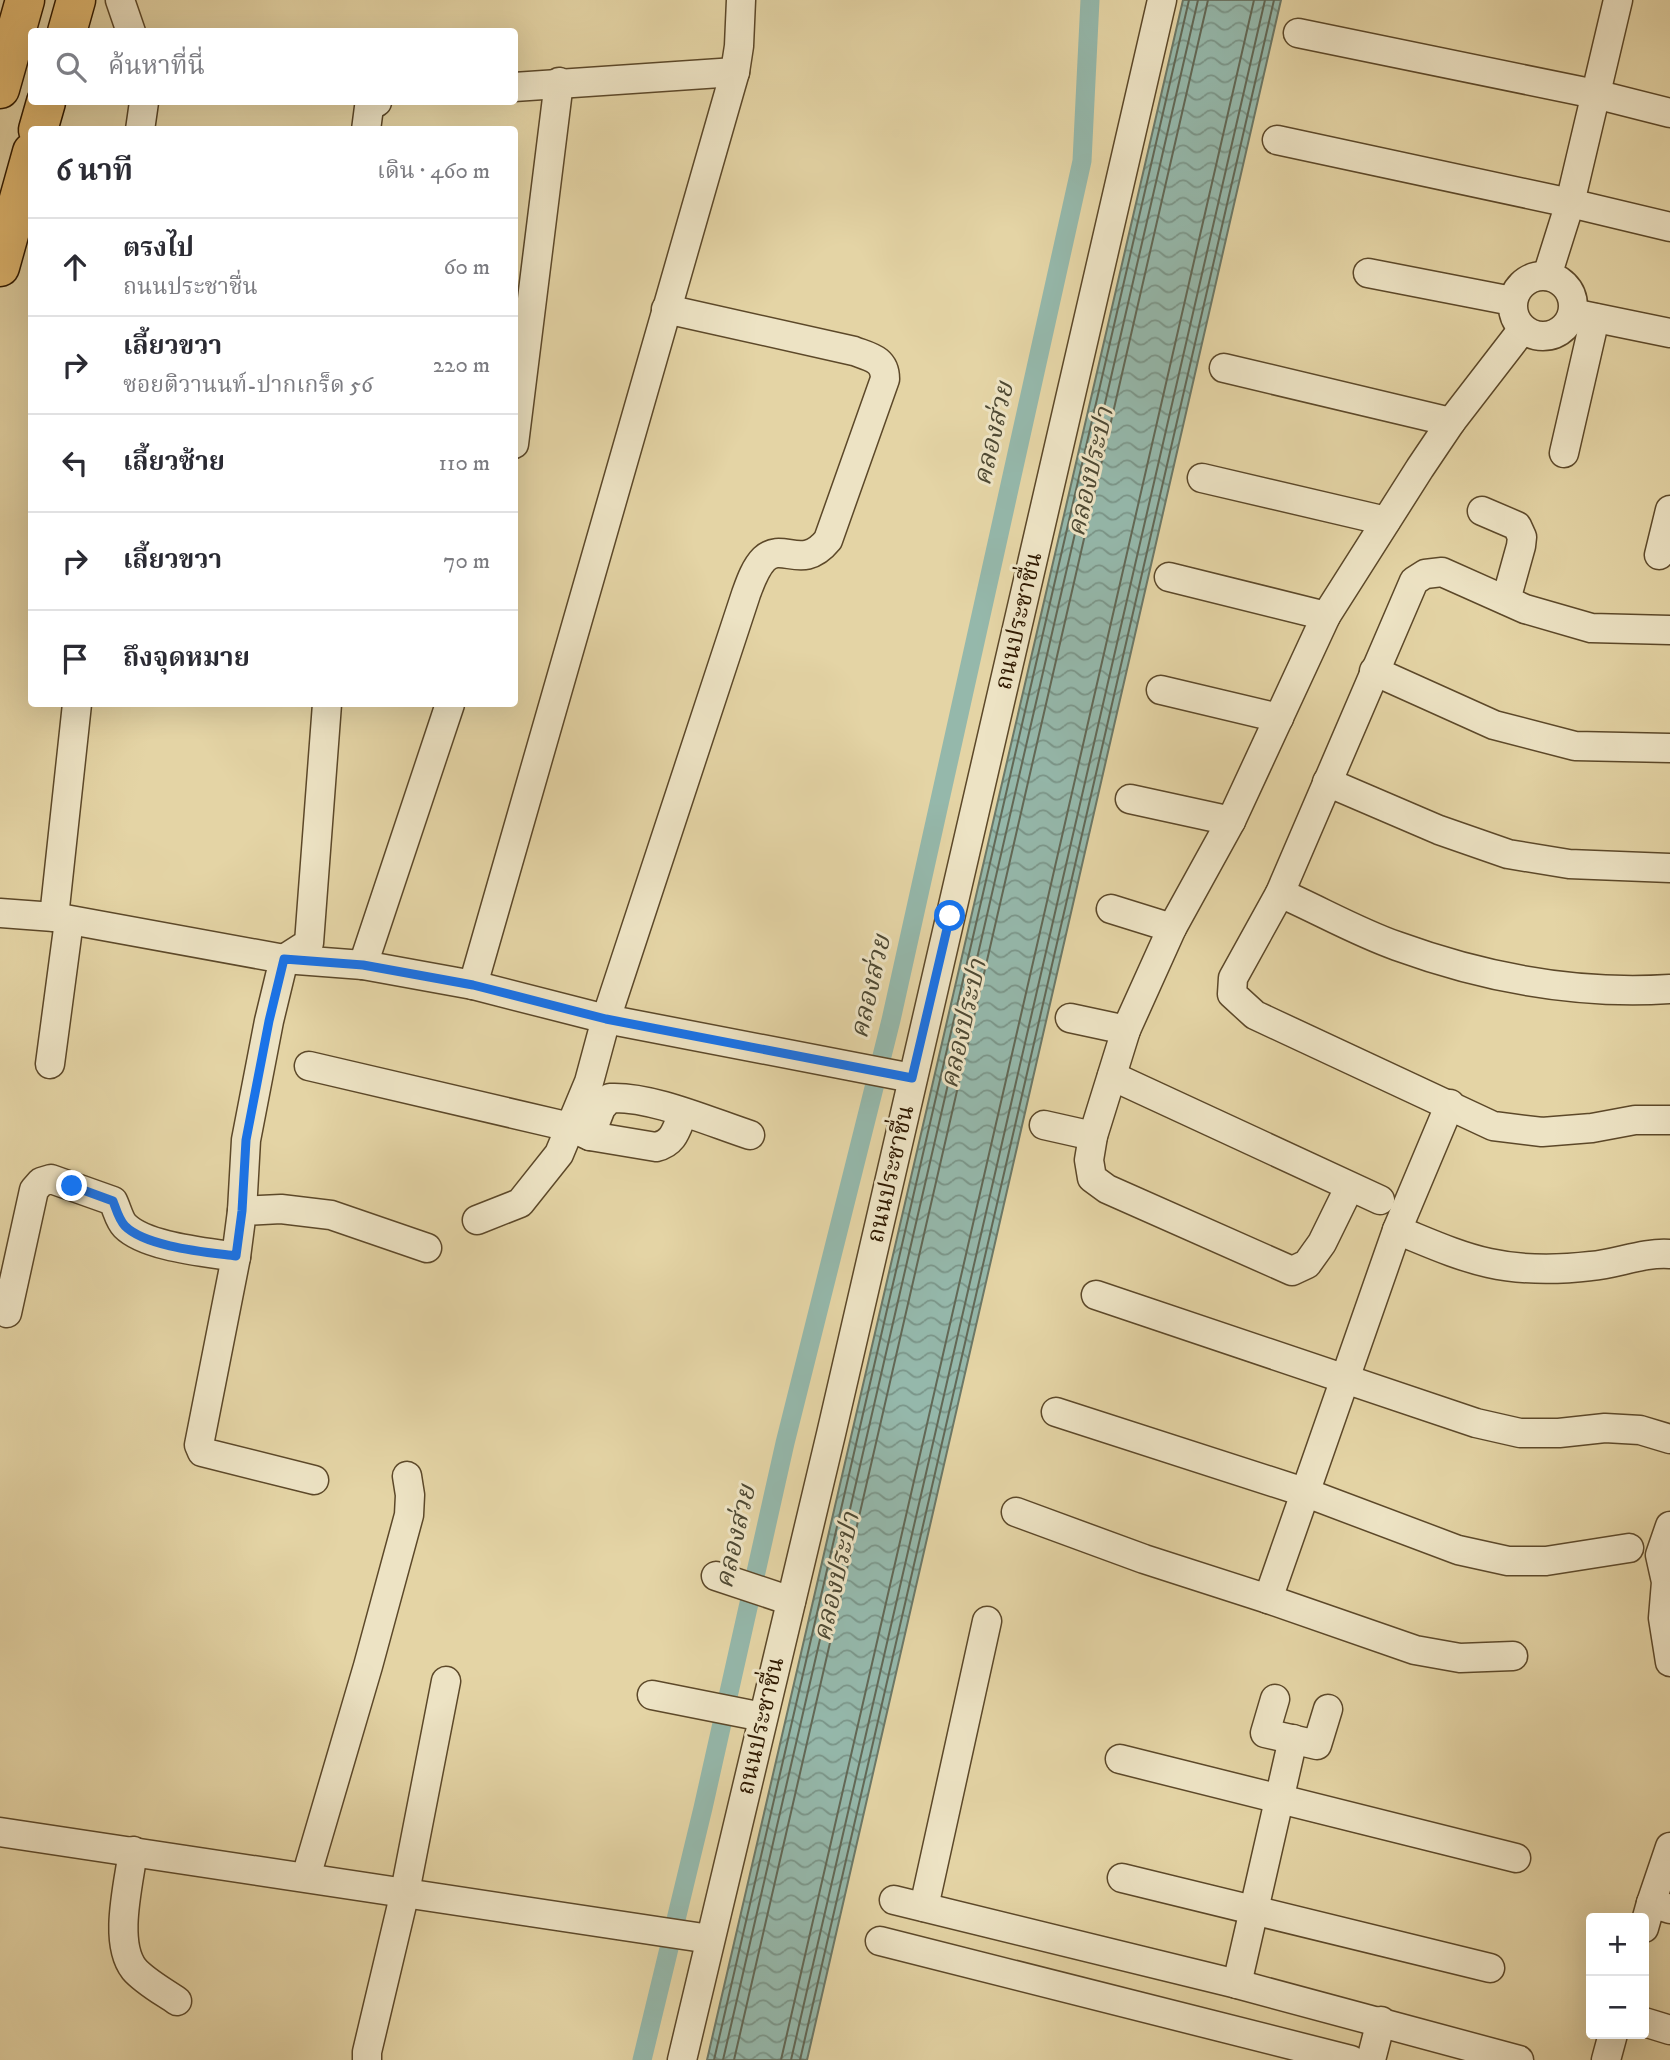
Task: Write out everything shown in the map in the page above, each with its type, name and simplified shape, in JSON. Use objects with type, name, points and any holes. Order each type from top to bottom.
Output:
[{"type":"highway","points":[[0,89],[25,0]]},
{"type":"highway","points":[[67,28],[76,0]]},
{"type":"highway","points":[[39,126],[45,105]]},
{"type":"highway","points":[[0,267],[28,166]]},
{"type":"street","points":[[120,0],[130,28]]},
{"type":"street","points":[[473,985],[735,72],[741,0]]},
{"type":"street","name":"ถนนประชาชื่น","points":[[682,2060],[791,1601],[891,1075],[1162,0]]},
{"type":"street","points":[[1547,276],[1570,202],[1618,0]]},
{"type":"street","points":[[1298,33],[1595,94],[1670,113]]},
{"type":"street","points":[[518,87],[735,72]]},
{"type":"street","points":[[518,381],[527,238],[559,82]]},
{"type":"street","points":[[141,126],[144,105]]},
{"type":"street","points":[[367,126],[369,107],[372,105]]},
{"type":"street","points":[[1276,140],[1570,202],[1670,227]]},
{"type":"street","points":[[1368,273],[1512,301]]},
{"type":"street","points":[[1564,453],[1584,315],[1562,283],[1547,276],[1535,276],[1525,281],[1517,290],[1512,301],[1513,317],[1522,330],[1532,335],[1553,335],[1584,315],[1670,333]]},
{"type":"street","points":[[580,1131],[589,1082],[606,1019],[750,584],[763,560],[775,552],[808,555],[818,552],[828,540],[885,379],[885,369],[877,359],[854,351],[666,309]]},
{"type":"street","points":[[1349,1188],[1322,1242],[1307,1264],[1292,1271],[1107,1189],[1092,1178],[1089,1160],[1093,1136],[1126,1030],[1172,929],[1231,821],[1326,616],[1451,422],[1522,330]]},
{"type":"street","points":[[1224,368],[1451,422]]},
{"type":"street","points":[[1202,478],[1386,521]]},
{"type":"street","points":[[1659,555],[1670,510]]},
{"type":"street","points":[[1482,511],[1517,526],[1522,537],[1506,600]]},
{"type":"street","points":[[1670,630],[1591,628],[1525,609],[1442,572],[1425,574],[1414,581],[1280,893],[1233,978],[1232,994],[1255,1016],[1493,1126],[1542,1132],[1592,1128],[1635,1120],[1670,1120]]},
{"type":"street","points":[[1169,577],[1326,616]]},
{"type":"street","points":[[1374,671],[1494,725],[1575,746],[1670,748]]},
{"type":"street","points":[[1161,690],[1279,718]]},
{"type":"street","points":[[50,1064],[77,707]]},
{"type":"street","points":[[314,1480],[202,1452],[199,1445],[236,1256],[242,1211],[246,1140],[269,1021],[284,959],[309,943],[327,707]]},
{"type":"street","points":[[363,965],[449,707]]},
{"type":"street","points":[[1327,782],[1439,830],[1508,855],[1569,864],[1670,868]]},
{"type":"street","points":[[1130,799],[1231,821]]},
{"type":"street","points":[[1280,893],[1395,946],[1479,972],[1542,985],[1638,991],[1670,989]]},
{"type":"street","points":[[1111,909],[1172,929]]},
{"type":"street","points":[[0,913],[62,919],[284,959],[363,965],[473,985],[606,1019],[891,1075]]},
{"type":"street","points":[[1070,1018],[1126,1030]]},
{"type":"street","points":[[310,1066],[656,1147],[666,1145],[673,1138],[683,1113]]},
{"type":"street","points":[[1112,1076],[1349,1188],[1380,1200]]},
{"type":"street","points":[[477,1220],[520,1203],[559,1154],[610,1098],[623,1097],[649,1102],[750,1135]]},
{"type":"street","points":[[1268,1599],[1398,1230],[1450,1104]]},
{"type":"street","points":[[1044,1125],[1093,1136]]},
{"type":"street","points":[[7,1313],[34,1190],[41,1182],[51,1179],[113,1201],[122,1224],[135,1234],[163,1244],[236,1256]]},
{"type":"street","points":[[242,1211],[281,1209],[331,1215],[427,1248]]},
{"type":"street","points":[[1398,1230],[1489,1263],[1546,1269],[1594,1266],[1637,1256],[1670,1254]]},
{"type":"street","points":[[1096,1295],[1476,1423],[1520,1433],[1559,1433],[1605,1428],[1640,1430],[1670,1439]]},
{"type":"street","points":[[1056,1412],[1304,1492],[1458,1550],[1508,1561],[1546,1561],[1629,1548]]},
{"type":"street","points":[[306,1877],[409,1515],[407,1476]]},
{"type":"street","points":[[1016,1512],[1144,1559],[1415,1650],[1460,1658],[1513,1656]]},
{"type":"street","points":[[1670,1526],[1661,1555],[1668,1580],[1663,1618],[1670,1661]]},
{"type":"street","points":[[716,1576],[791,1601]]},
{"type":"street","points":[[924,1907],[986,1621]]},
{"type":"street","points":[[367,2060],[405,1892],[446,1681]]},
{"type":"street","points":[[652,1695],[763,1717]]},
{"type":"street","points":[[1275,1699],[1265,1732],[1317,1745],[1328,1709]]},
{"type":"street","points":[[1237,1984],[1293,1739]]},
{"type":"street","points":[[1120,1759],[1516,1858]]},
{"type":"street","points":[[0,1832],[710,1939]]},
{"type":"street","points":[[1655,1913],[1670,1847]]},
{"type":"street","points":[[133,1851],[123,1926],[127,1955],[135,1970],[177,2001]]},
{"type":"street","points":[[1122,1878],[1490,1968]]},
{"type":"street","points":[[894,1900],[1237,1984],[1519,2060]]},
{"type":"street","points":[[1031,1979],[1042,1936]]},
{"type":"street","points":[[880,1941],[1356,2060],[1368,2018]]},
{"type":"street","points":[[1649,2024],[1670,2030]]},
{"type":"street","points":[[1606,2060],[1612,2039]]},
{"type":"water","name":"คลองประปา","points":[[1183,0],[1281,0],[807,2060],[707,2060]]},
{"type":"waterway","name":"คลองส่วย","points":[[642,2060],[703,1808],[785,1443],[891,1020],[1082,161],[1090,0]]},
{"type":"route","points":[[72,1186],[113,1201],[122,1224],[135,1234],[163,1244],[236,1256],[242,1211],[246,1140],[284,959],[363,965],[473,985],[606,1019],[912,1078],[950,916]]}]
